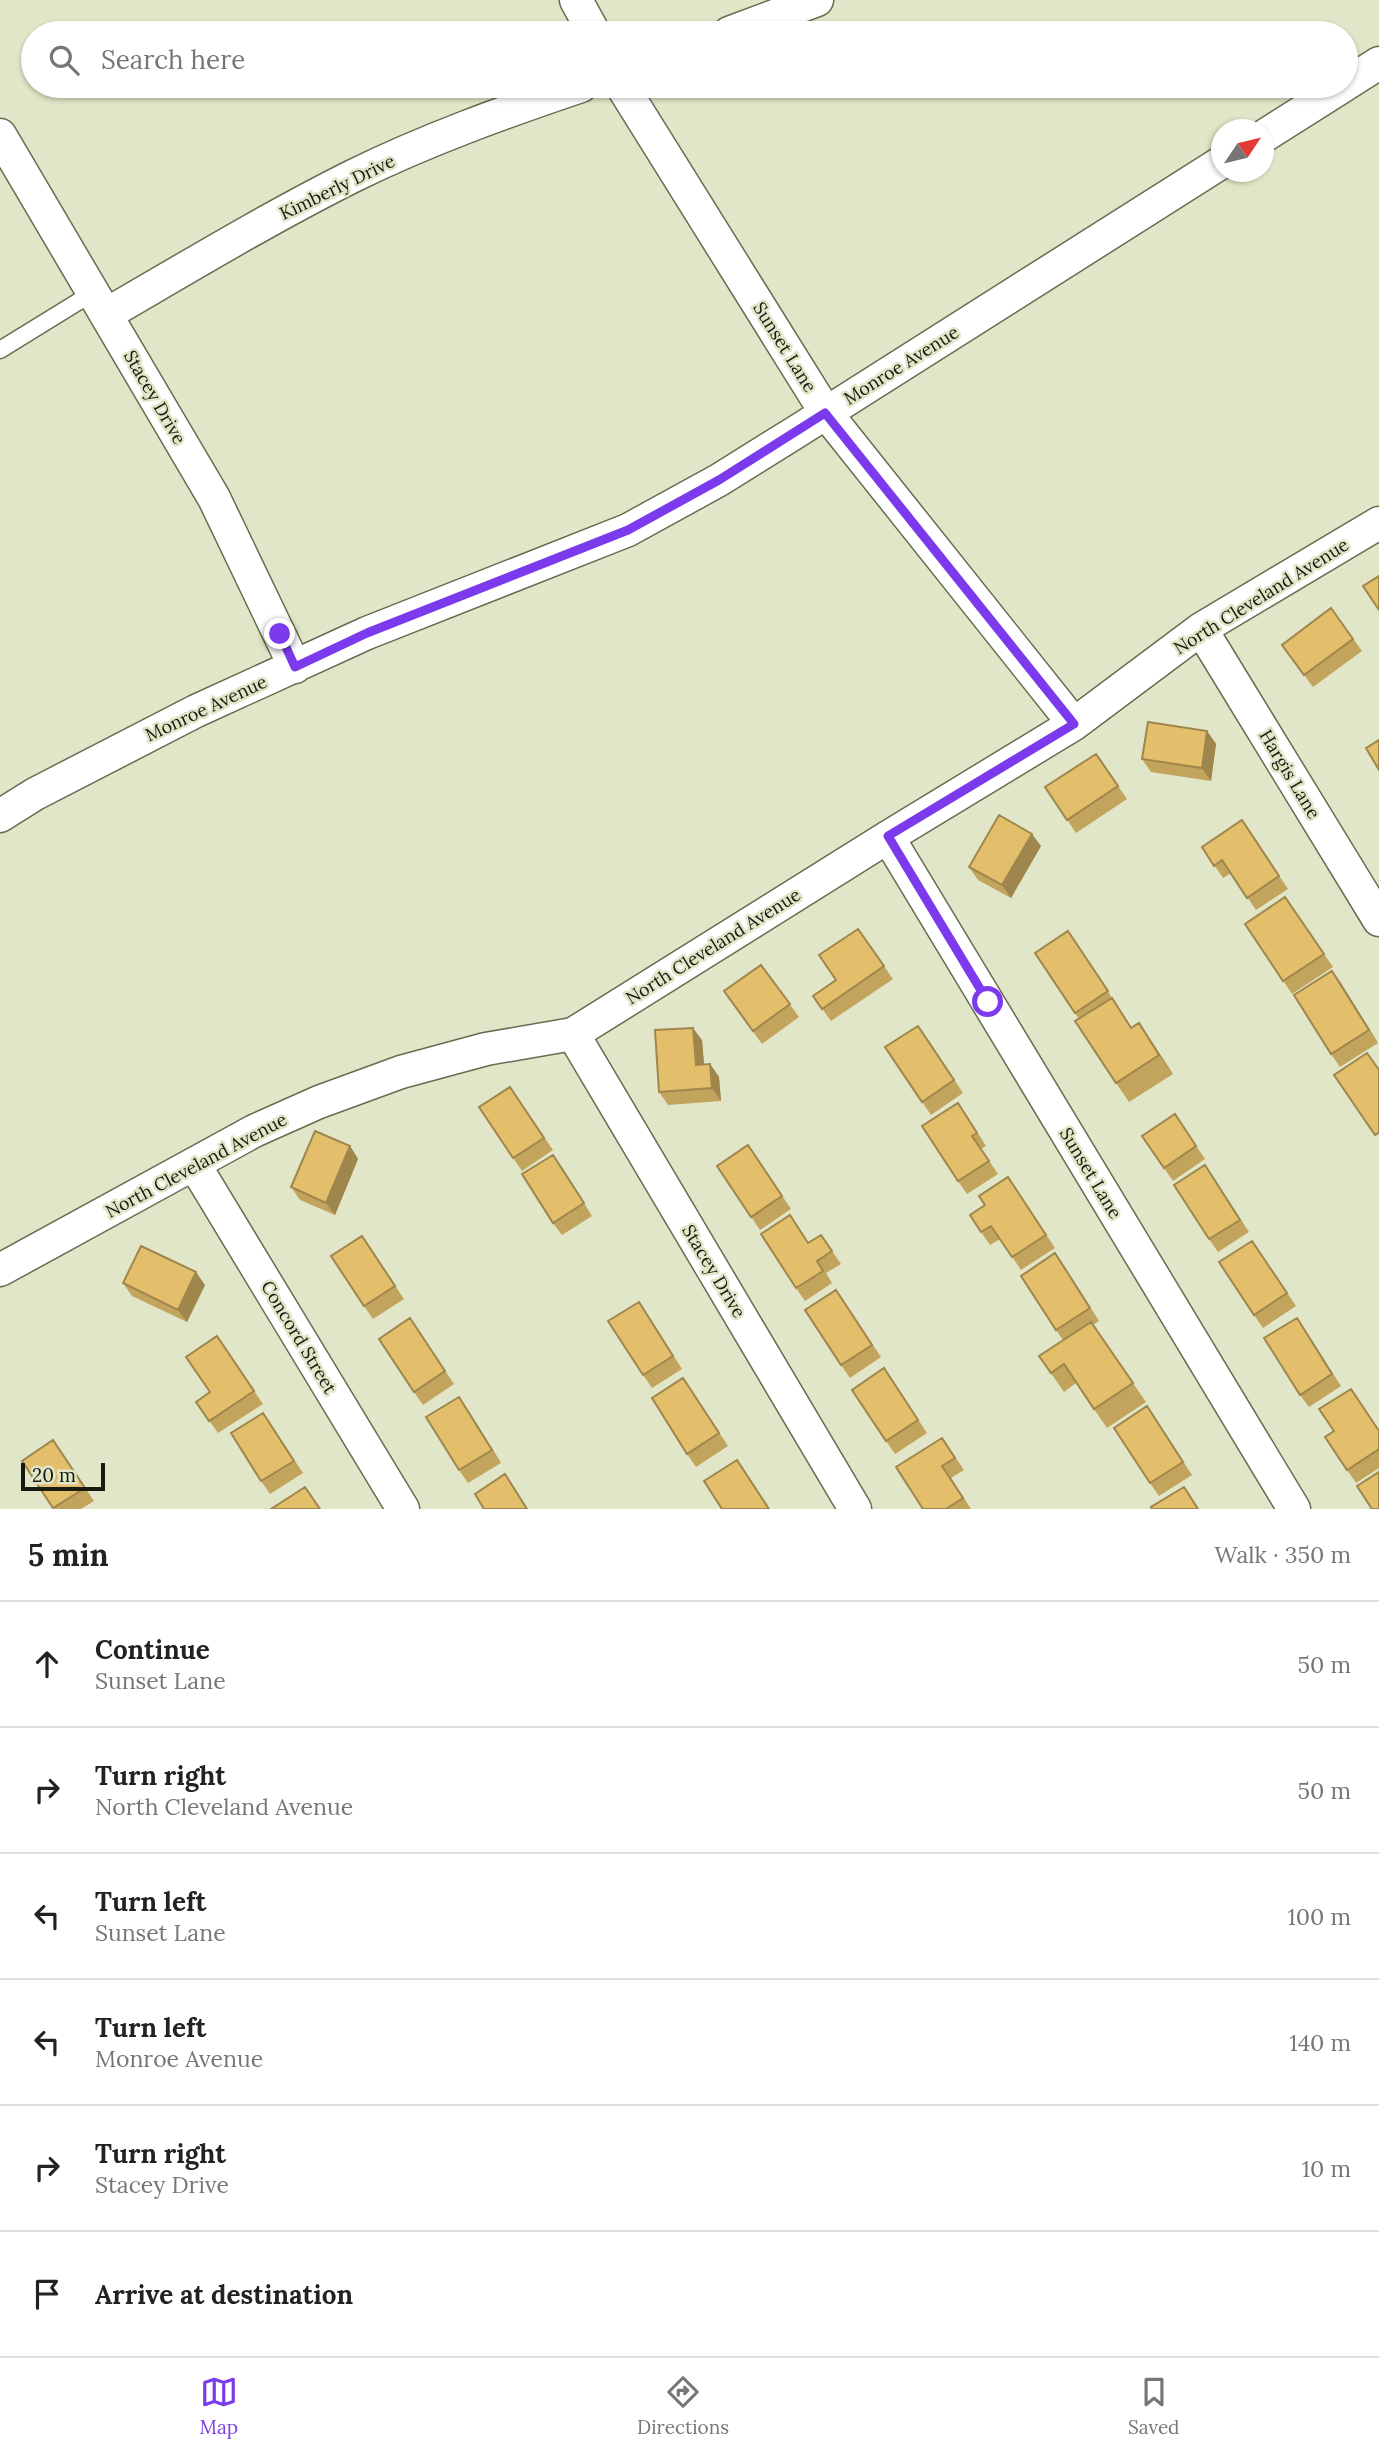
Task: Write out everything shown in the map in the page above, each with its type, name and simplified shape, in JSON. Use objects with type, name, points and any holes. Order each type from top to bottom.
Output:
[{"type":"street","points":[[576,0],[587,21]]},
{"type":"street","points":[[761,21],[817,0]]},
{"type":"street","points":[[1358,77],[1379,63]]},
{"type":"street","name":"Kimberly Drive","points":[[100,303],[355,175],[472,124],[547,98]]},
{"type":"street","name":"Sunset Lane","points":[[629,98],[825,413],[1074,724]]},
{"type":"street","points":[[1274,130],[1324,98]]},
{"type":"street","name":"Stacey Drive","points":[[0,135],[214,498],[250,568],[295,667]]},
{"type":"street","name":"Monroe Avenue","points":[[0,816],[36,794],[196,711],[367,633],[628,530],[719,480],[1211,169]]},
{"type":"street","name":"North Cleveland Avenue","points":[[0,1270],[254,1131],[318,1102],[401,1072],[486,1049],[573,1034],[888,836],[1074,724],[1201,629],[1379,523]]},
{"type":"street","name":"Hargis Lane","points":[[1201,629],[1379,920]]},
{"type":"street","name":"Sunset Lane","points":[[888,836],[1294,1509]]},
{"type":"street","name":"Stacey Drive","points":[[573,1034],[855,1509]]},
{"type":"street","name":"Concord Street","points":[[194,1164],[403,1509]]},
{"type":"lane","points":[[0,349],[100,303]]},
{"type":"building","points":[[1379,576],[1379,610],[1363,586]]},
{"type":"building","points":[[1331,608],[1353,639],[1304,675],[1282,645]]},
{"type":"building","points":[[1148,722],[1207,731],[1202,768],[1142,759]]},
{"type":"building","points":[[1379,740],[1379,770],[1366,748]]},
{"type":"building","points":[[1096,754],[1118,786],[1067,820],[1045,787]]},
{"type":"building","points":[[999,815],[1032,834],[1002,885],[969,867]]},
{"type":"building","points":[[1242,820],[1279,876],[1247,898],[1222,860],[1214,866],[1202,847]]},
{"type":"building","points":[[1285,897],[1324,954],[1283,981],[1245,924]]},
{"type":"building","points":[[858,929],[884,966],[822,1009],[813,996],[836,980],[819,955]]},
{"type":"building","points":[[1068,931],[1108,991],[1075,1013],[1035,953]]},
{"type":"building","points":[[761,965],[790,1004],[753,1031],[724,991]]},
{"type":"building","points":[[1332,971],[1369,1030],[1331,1054],[1294,995]]},
{"type":"building","points":[[1112,998],[1131,1028],[1139,1023],[1159,1055],[1116,1083],[1075,1021]]},
{"type":"building","points":[[918,1026],[954,1080],[922,1102],[885,1047]]},
{"type":"building","points":[[693,1028],[696,1065],[710,1064],[712,1088],[659,1092],[655,1030]]},
{"type":"building","points":[[1367,1053],[1379,1070],[1379,1133],[1375,1135],[1334,1075]]},
{"type":"building","points":[[510,1087],[544,1138],[513,1158],[479,1107]]},
{"type":"building","points":[[958,1103],[977,1133],[972,1136],[989,1161],[958,1181],[922,1126]]},
{"type":"building","points":[[1175,1114],[1196,1146],[1164,1168],[1142,1136]]},
{"type":"building","points":[[315,1131],[350,1146],[326,1203],[291,1187]]},
{"type":"building","points":[[748,1145],[782,1196],[751,1217],[717,1166]]},
{"type":"building","points":[[553,1155],[584,1203],[553,1223],[522,1174]]},
{"type":"building","points":[[1205,1165],[1240,1220],[1209,1239],[1174,1185]]},
{"type":"building","points":[[1008,1177],[1046,1235],[1012,1257],[991,1226],[981,1232],[970,1215],[985,1205],[979,1196]]},
{"type":"building","points":[[790,1215],[808,1243],[821,1235],[832,1251],[817,1261],[823,1271],[796,1288],[761,1234]]},
{"type":"building","points":[[362,1236],[395,1286],[364,1306],[331,1256]]},
{"type":"building","points":[[1252,1241],[1287,1293],[1254,1315],[1219,1262]]},
{"type":"building","points":[[141,1246],[196,1272],[178,1310],[123,1283]]},
{"type":"building","points":[[1055,1253],[1090,1308],[1056,1330],[1021,1276]]},
{"type":"building","points":[[836,1290],[872,1345],[841,1365],[805,1310]]},
{"type":"building","points":[[639,1302],[673,1356],[643,1375],[608,1321]]},
{"type":"building","points":[[410,1318],[445,1371],[414,1392],[379,1339]]},
{"type":"building","points":[[1297,1318],[1332,1374],[1300,1395],[1264,1338]]},
{"type":"building","points":[[1091,1322],[1133,1383],[1094,1409],[1064,1364],[1051,1373],[1039,1356]]},
{"type":"building","points":[[217,1336],[254,1391],[209,1421],[196,1402],[210,1392],[186,1357]]},
{"type":"building","points":[[884,1368],[918,1420],[886,1441],[852,1390]]},
{"type":"building","points":[[683,1378],[719,1433],[687,1454],[652,1398]]},
{"type":"building","points":[[1351,1389],[1379,1431],[1379,1449],[1347,1470],[1325,1437],[1334,1431],[1319,1409]]},
{"type":"building","points":[[459,1397],[492,1450],[459,1470],[426,1417]]},
{"type":"building","points":[[1147,1406],[1183,1462],[1150,1483],[1114,1428]]},
{"type":"building","points":[[263,1413],[294,1461],[261,1481],[231,1433]]},
{"type":"building","points":[[942,1438],[955,1458],[942,1466],[963,1498],[946,1509],[923,1509],[896,1467]]},
{"type":"building","points":[[53,1440],[85,1488],[53,1508],[22,1461]]},
{"type":"building","points":[[737,1460],[769,1509],[722,1509],[704,1481]]},
{"type":"building","points":[[1379,1472],[1379,1509],[1372,1509],[1357,1486]]},
{"type":"building","points":[[505,1474],[527,1509],[484,1509],[475,1494]]},
{"type":"building","points":[[305,1487],[320,1509],[271,1509]]},
{"type":"building","points":[[1184,1487],[1198,1509],[1152,1509],[1151,1507]]},
{"type":"route","points":[[280,634],[295,667],[367,633],[628,530],[719,480],[825,413],[1074,724],[888,836],[988,1002]]}]
